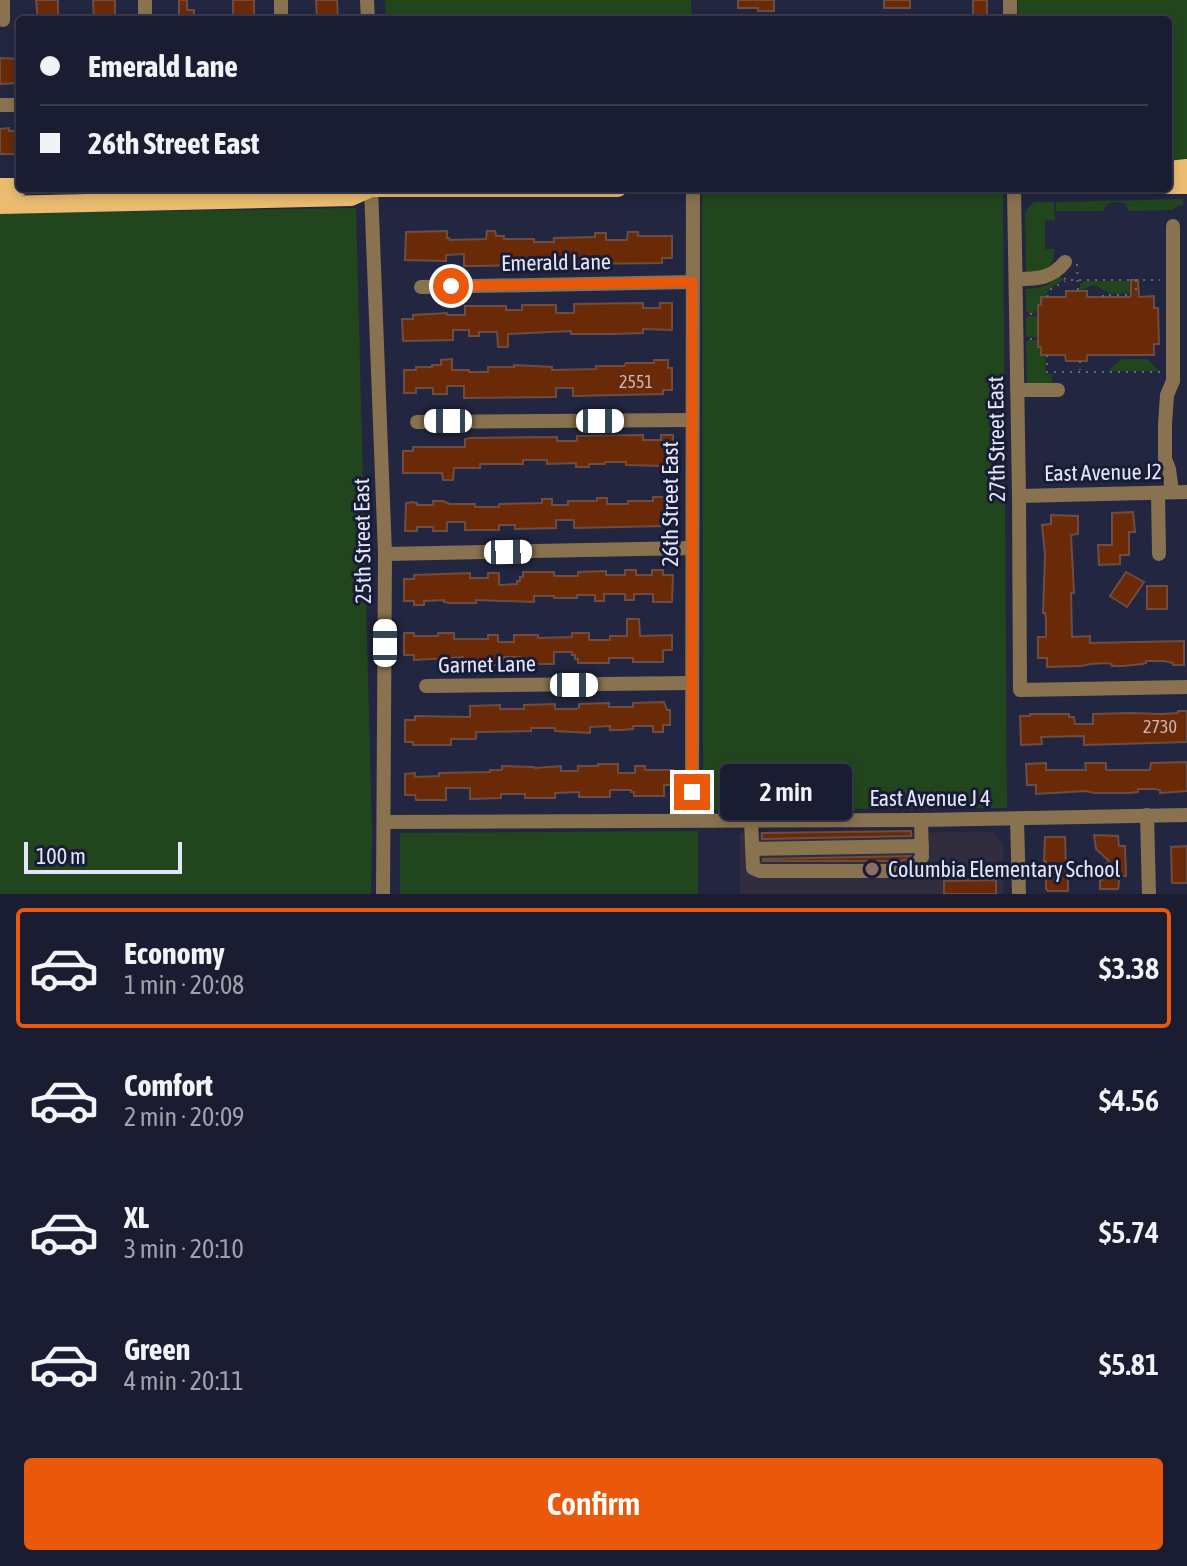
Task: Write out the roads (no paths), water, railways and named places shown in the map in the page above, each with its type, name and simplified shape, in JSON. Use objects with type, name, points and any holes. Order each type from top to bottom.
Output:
[{"type":"main road","points":[[0,205],[351,197],[362,192]]},
{"type":"street","points":[[3,0],[3,20]]},
{"type":"street","points":[[145,0],[145,16]]},
{"type":"street","name":"25th Street East","points":[[371,192],[385,554],[383,894]]},
{"type":"street","name":"26th Street East","points":[[692,820],[693,192]]},
{"type":"street","name":"27th Street East","points":[[1014,192],[1020,690],[1187,687]]},
{"type":"street","points":[[1159,554],[1172,492],[1165,459],[1166,404],[1173,381],[1173,226]]},
{"type":"street","points":[[1016,279],[1038,279],[1066,269]]},
{"type":"street","name":"Emerald Lane","points":[[421,287],[692,282]]},
{"type":"street","points":[[1017,390],[1058,390]]},
{"type":"street","points":[[417,422],[692,420]]},
{"type":"street","name":"East Avenue J2","points":[[1019,496],[1172,492]]},
{"type":"street","points":[[385,554],[692,548]]},
{"type":"street","name":"Garnet Lane","points":[[426,686],[692,683]]},
{"type":"street","points":[[1147,815],[1149,894]]},
{"type":"street","name":"East Avenue J 4","points":[[384,822],[921,820],[1187,815]]},
{"type":"street","points":[[1017,819],[1019,894]]},
{"type":"street","points":[[751,820],[753,868],[760,871],[900,871],[914,868],[922,857],[921,820]]},
{"type":"street","points":[[752,849],[922,846]]},
{"type":"place","name":"Columbia Elementary School","points":[[872,869]]}]
